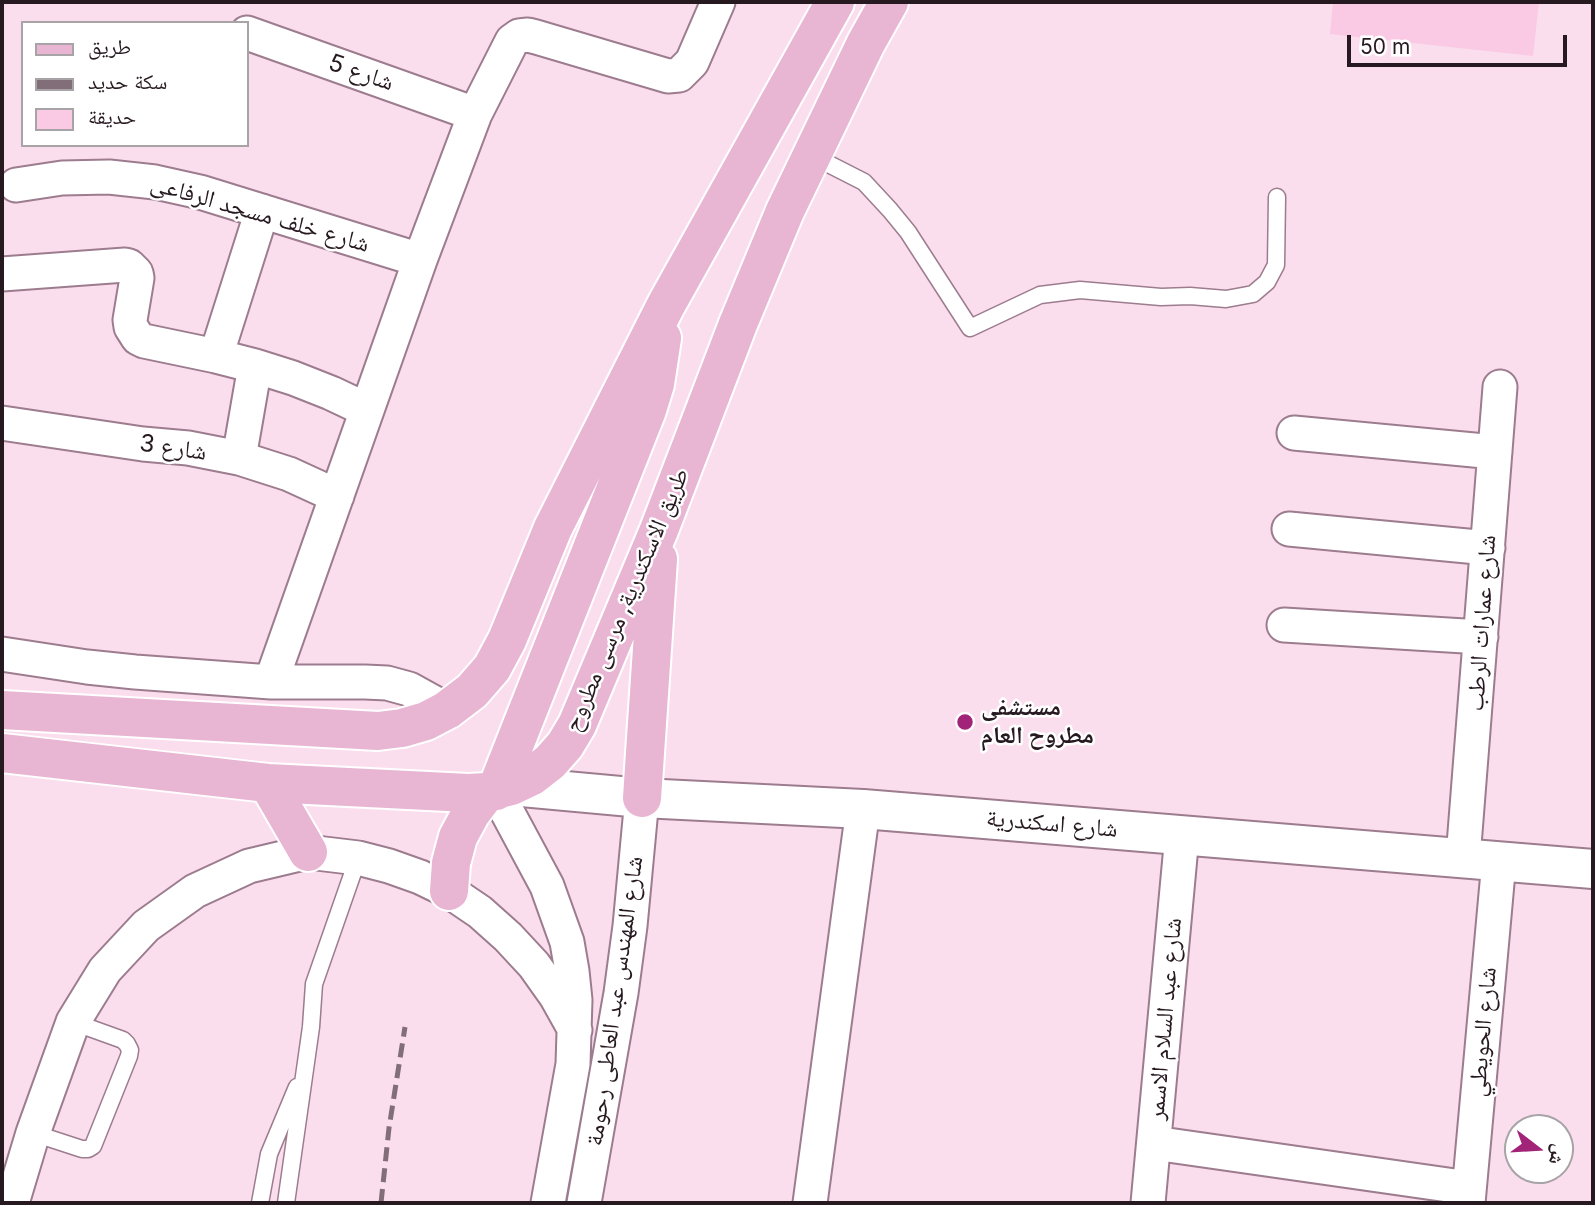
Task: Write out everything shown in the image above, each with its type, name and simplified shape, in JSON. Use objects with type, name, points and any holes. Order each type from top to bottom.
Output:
[{"type":"main road","points":[[2,710],[379,731],[426,721],[447,710],[472,691],[492,667],[507,640],[553,528],[666,305],[835,2]]},
{"type":"main road","name":"طريق الاسكندرية, مرسى مطروح","points":[[2,753],[268,783],[468,793],[498,790],[532,776],[550,762],[577,725],[659,530],[760,267],[811,155],[889,2]]},
{"type":"main road","points":[[449,891],[451,863],[458,837],[471,813],[498,790],[647,410],[660,357],[666,305]]},
{"type":"main road","points":[[642,798],[659,530]]},
{"type":"main road","points":[[268,783],[308,852]]},
{"type":"street","points":[[271,682],[420,260],[475,114],[512,41],[519,36],[528,35],[668,76],[679,75],[692,62],[719,2]]},
{"type":"street","name":"شارع 5","points":[[248,33],[475,114]]},
{"type":"street","name":"شارع خلف مسجد الرفاعى","points":[[16,185],[62,178],[108,177],[143,180],[200,192],[420,260]]},
{"type":"street","points":[[216,356],[262,211]]},
{"type":"street","points":[[2,274],[129,266],[136,278],[130,320],[138,338],[255,366],[293,378],[367,410]]},
{"type":"street","points":[[239,458],[255,366]]},
{"type":"street","name":"شارع عمارات الرطب","points":[[1481,859],[1481,637],[1500,387]]},
{"type":"street","name":"شارع 3","points":[[2,423],[188,448],[239,458],[289,474],[337,496]]},
{"type":"street","points":[[1294,433],[1495,452]]},
{"type":"street","points":[[1289,529],[1488,548]]},
{"type":"street","points":[[1284,625],[1481,637]]},
{"type":"street","points":[[2,654],[87,667],[271,682],[387,683],[409,689],[447,710]]},
{"type":"street","name":"شارع اسكندرية","points":[[498,790],[863,809],[1593,869]]},
{"type":"street","name":"شارع المهندس عبد العاطى رحومة","points":[[498,790],[547,886],[567,942],[572,971],[575,1000],[573,1064],[548,1203]]},
{"type":"street","name":"شارع المهندس عبد العاطى رحومة","points":[[584,1203],[631,926],[642,798]]},
{"type":"street","points":[[810,1203],[863,809]]},
{"type":"street","name":"شارع عبد السلام الاسمر","points":[[1147,1203],[1182,835]]},
{"type":"street","points":[[12,1203],[33,1133],[74,1022],[105,970],[146,926],[195,891],[249,866],[308,852],[358,858],[420,877],[449,891],[480,912],[509,937],[549,986],[575,1030]]},
{"type":"street","name":"شارع الحويطي","points":[[1468,1196],[1481,859]]},
{"type":"street","points":[[1154,1143],[1468,1196]]},
{"type":"lane","points":[[811,155],[864,183],[890,210],[908,232],[970,328],[1040,295],[1080,290],[1226,299],[1253,294],[1267,282],[1276,265],[1277,197]]},
{"type":"lane","points":[[286,1203],[312,1027],[314,984],[358,858]]},
{"type":"lane","points":[[33,1133],[82,1149],[93,1146],[129,1056],[130,1050],[122,1040],[74,1022]]},
{"type":"lane","points":[[260,1203],[270,1154],[305,1069]]},
{"type":"green space","points":[[1333,2],[1539,2],[1533,56],[1330,34]]},
{"type":"railway","points":[[381,1203],[389,1128],[405,1027]]},
{"type":"place","name":"مستشفى مطروح العام","points":[[965,722]]}]
